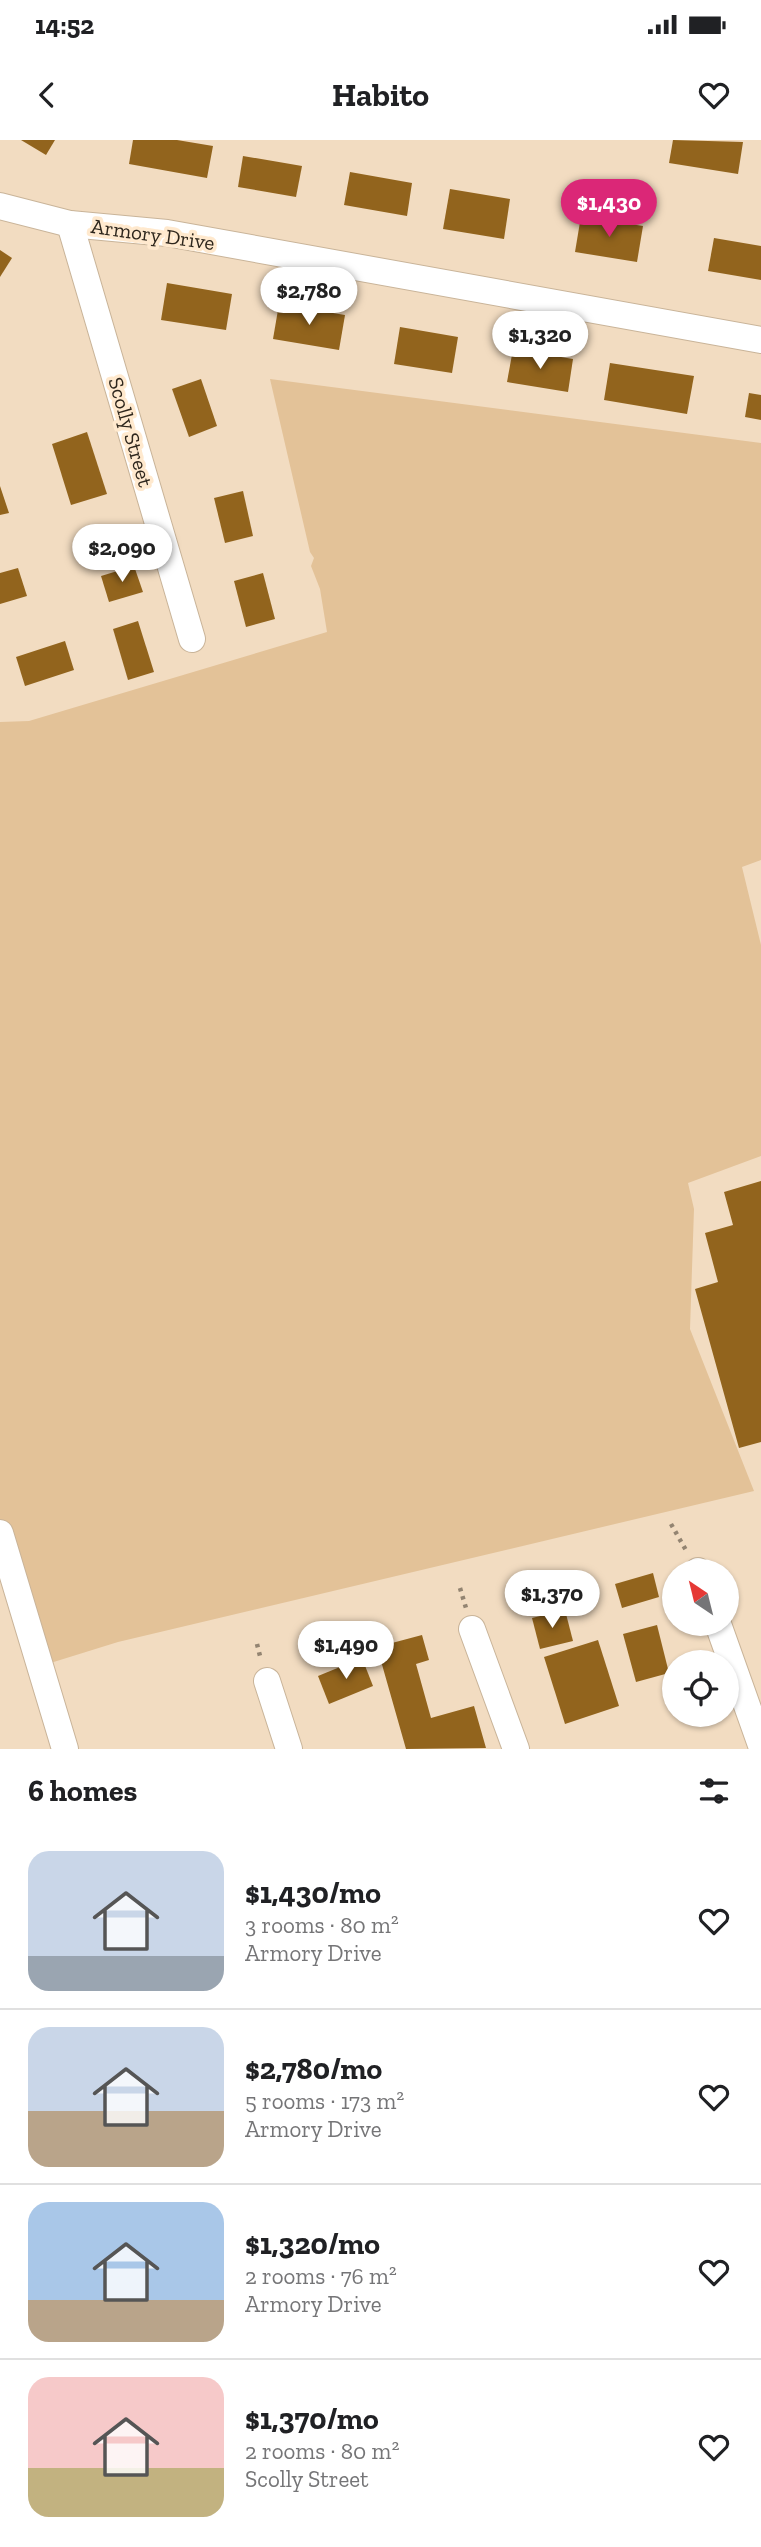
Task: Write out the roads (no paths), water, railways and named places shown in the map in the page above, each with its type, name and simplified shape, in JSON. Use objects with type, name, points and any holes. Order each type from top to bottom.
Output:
[{"type":"street","name":"Armory Drive","points":[[0,206],[70,224],[167,233],[761,340]]},
{"type":"street","name":"Scolly Street","points":[[70,224],[192,639]]},
{"type":"street","points":[[0,1533],[65,1749]]},
{"type":"street","points":[[472,1629],[516,1749]]},
{"type":"street","points":[[722,1636],[761,1745]]},
{"type":"street","points":[[267,1681],[289,1749]]}]
